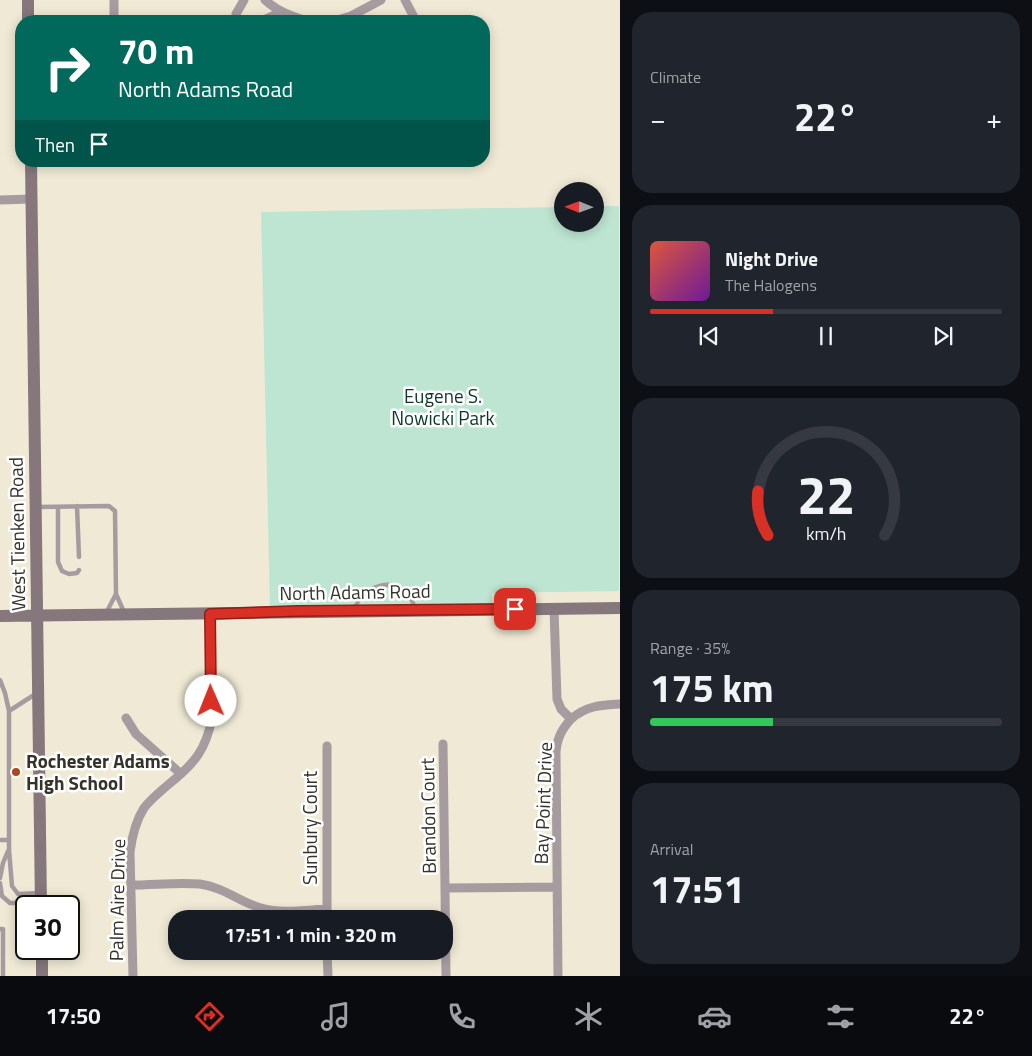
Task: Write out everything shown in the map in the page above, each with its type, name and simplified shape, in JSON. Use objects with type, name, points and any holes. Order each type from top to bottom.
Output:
[{"type":"street","points":[[28,0],[28,15]]},
{"type":"street","points":[[114,0],[114,15]]},
{"type":"street","points":[[236,15],[244,0]]},
{"type":"street","points":[[264,0],[281,12],[290,15]]},
{"type":"street","points":[[353,15],[381,0]]},
{"type":"street","points":[[405,0],[413,15]]},
{"type":"street","points":[[274,15],[281,12]]},
{"type":"street","name":"West Tienken Road","points":[[31,167],[40,895]]},
{"type":"street","points":[[0,200],[31,199]]},
{"type":"street","name":"North Adams Road","points":[[0,616],[620,608]]},
{"type":"street","name":"Bay Point Drive","points":[[554,609],[556,698],[561,709],[571,719],[562,728],[556,752],[558,976]]},
{"type":"street","name":"Palm Aire Drive","points":[[133,976],[130,852],[133,835],[138,819],[145,807],[196,759],[209,734],[212,718],[210,614]]},
{"type":"street","points":[[571,719],[588,708],[598,705],[620,704]]},
{"type":"street","points":[[126,718],[136,734],[181,774]]},
{"type":"street","name":"Brandon Court","points":[[443,744],[446,976]]},
{"type":"street","name":"Sunbury Court","points":[[327,746],[327,910]]},
{"type":"street","points":[[131,885],[200,884],[224,890],[252,905],[264,909],[278,910]]},
{"type":"street","points":[[445,888],[557,887]]},
{"type":"street","points":[[42,960],[42,976]]},
{"type":"street","points":[[327,960],[328,976]]},
{"type":"lane","points":[[77,506],[79,556]]},
{"type":"lane","points":[[36,508],[109,506],[115,511],[116,594],[125,614]]},
{"type":"lane","points":[[58,507],[58,562],[62,571],[69,574],[77,573],[79,570]]},
{"type":"lane","points":[[354,611],[360,598],[369,590],[379,586],[402,588],[412,599],[416,610]]},
{"type":"lane","points":[[104,614],[116,594]]},
{"type":"lane","points":[[0,680],[6,693],[8,711],[8,850],[12,886],[21,895]]},
{"type":"lane","points":[[8,711],[38,692]]},
{"type":"lane","points":[[0,840],[8,840]]},
{"type":"lane","points":[[0,878],[8,850]]},
{"type":"lane","points":[[0,883],[2,896],[10,903],[15,903]]},
{"type":"lane","points":[[0,929],[3,929],[3,976]]},
{"type":"green space","name":"Eugene S. Nowicki Park","points":[[604,206],[619,206],[619,591],[492,593],[492,604],[270,607],[261,212],[554,207],[554,232],[604,232]]},
{"type":"place","name":"Rochester Adams High School","points":[[16,772]]},
{"type":"route","points":[[211,701],[210,614],[298,611],[515,609]]}]
